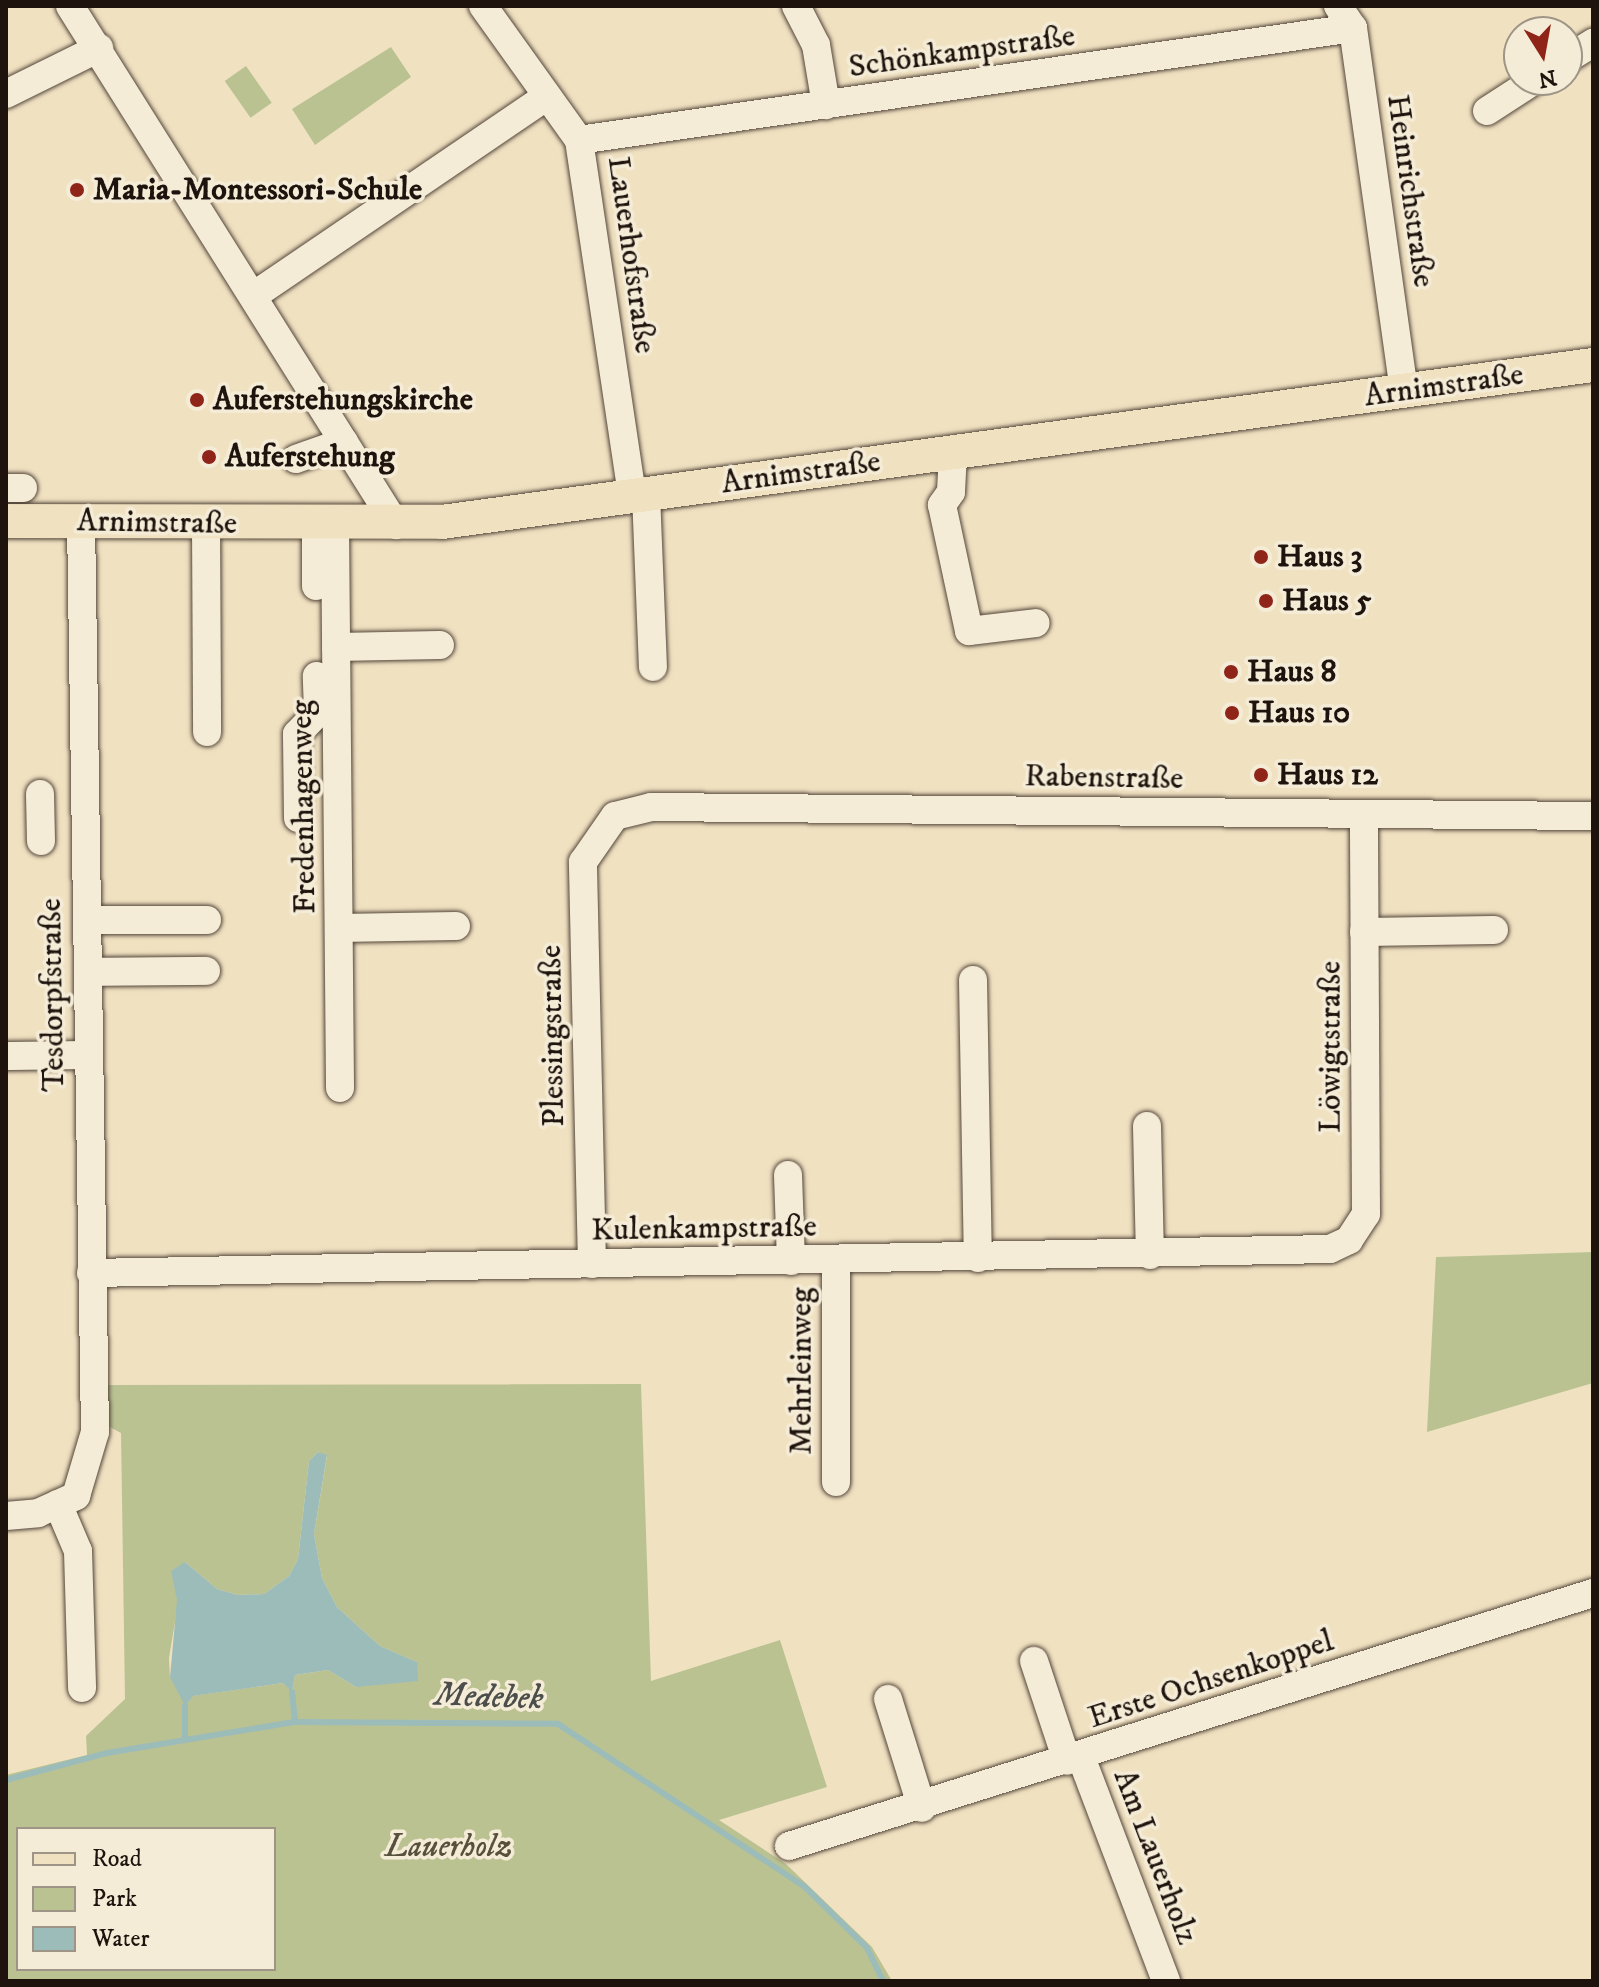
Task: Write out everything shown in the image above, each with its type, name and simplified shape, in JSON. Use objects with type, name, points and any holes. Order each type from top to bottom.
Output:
[{"type":"main road","name":"Arnimstraße","points":[[6,521],[396,525],[639,495],[1593,365]]},
{"type":"street","points":[[70,6],[256,294],[396,525]]},
{"type":"street","name":"Lauerhofstraße","points":[[483,6],[579,140],[639,495],[653,667]]},
{"type":"street","points":[[796,6],[816,45],[826,105]]},
{"type":"street","name":"Schönkampstraße","points":[[579,140],[826,105],[1346,17]]},
{"type":"street","name":"Heinrichstraße","points":[[1346,17],[1404,391]]},
{"type":"street","points":[[6,94],[99,48]]},
{"type":"street","points":[[256,294],[547,96]]},
{"type":"street","points":[[1487,111],[1510,96]]},
{"type":"street","points":[[296,459],[344,442]]},
{"type":"street","points":[[953,453],[951,492],[942,505],[969,631],[1036,623]]},
{"type":"street","name":"Tesdorpfstraße","points":[[58,1504],[76,1496],[89,1467],[95,1432],[89,1055],[95,1009],[88,972],[81,522]]},
{"type":"street","points":[[206,523],[207,732]]},
{"type":"street","points":[[298,818],[297,734],[318,712],[325,525]]},
{"type":"street","name":"Fredenhagenweg","points":[[325,525],[336,647],[340,1088]]},
{"type":"street","points":[[336,647],[440,645]]},
{"type":"street","name":"Rabenstraße","points":[[615,816],[651,807],[1593,816]]},
{"type":"street","name":"Löwigtstraße","points":[[1318,1252],[1349,1240],[1366,1214],[1364,814]]},
{"type":"street","name":"Plessingstraße","points":[[592,1264],[583,862],[615,816]]},
{"type":"street","points":[[41,818],[85,820]]},
{"type":"street","points":[[87,920],[207,920]]},
{"type":"street","points":[[339,928],[456,926]]},
{"type":"street","points":[[1364,932],[1494,930]]},
{"type":"street","points":[[88,972],[206,971]]},
{"type":"street","points":[[973,980],[980,1076],[978,1258]]},
{"type":"street","points":[[6,1043],[6,1056],[89,1055]]},
{"type":"street","points":[[1147,1126],[1150,1255]]},
{"type":"street","points":[[788,1175],[791,1261]]},
{"type":"street","name":"Kulenkampstraße","points":[[91,1273],[1318,1252]]},
{"type":"street","name":"Mehrleinweg","points":[[836,1260],[836,1482]]},
{"type":"street","points":[[6,1516],[58,1504],[78,1551],[82,1688]]},
{"type":"street","name":"Erste Ochsenkoppel","points":[[789,1846],[850,1831],[1593,1593]]},
{"type":"street","name":"Am Lauerholz","points":[[1034,1661],[1166,1981]]},
{"type":"street","points":[[888,1699],[922,1808]]},
{"type":"green space","points":[[391,47],[411,77],[315,145],[292,109]]},
{"type":"green space","points":[[246,66],[272,103],[251,118],[225,81]]},
{"type":"green space","points":[[1593,1252],[1593,1383],[1427,1432],[1436,1257]]},
{"type":"green space","name":"Lauerholz","points":[[641,1384],[651,1681],[780,1640],[827,1787],[719,1820],[786,1864],[872,1947],[892,1981],[6,1981],[6,1775],[87,1755],[86,1736],[125,1699],[121,1433],[106,1425],[106,1385]],"holes":[[[318,1452],[327,1456],[314,1534],[322,1578],[337,1607],[380,1646],[417,1662],[356,1687],[328,1670],[295,1675],[292,1691],[283,1683],[192,1696],[170,1677],[169,1658],[185,1562],[217,1589],[238,1595],[264,1594],[289,1576],[298,1559],[309,1461]]]},
{"type":"water","points":[[318,1452],[327,1455],[314,1534],[322,1578],[337,1607],[380,1646],[417,1662],[418,1681],[356,1687],[328,1670],[295,1675],[292,1692],[283,1683],[193,1696],[185,1706],[170,1677],[177,1600],[171,1571],[185,1562],[217,1589],[238,1595],[264,1594],[289,1576],[298,1559],[309,1461]]},
{"type":"waterway","points":[[292,1692],[295,1722]]},
{"type":"waterway","points":[[185,1706],[185,1739]]},
{"type":"waterway","name":"Medebek","points":[[6,1780],[107,1753],[295,1722],[558,1724],[804,1886],[867,1948],[883,1981]]},
{"type":"place","name":"Maria-Montessori-Schule","points":[[77,190]]},
{"type":"place","name":"Auferstehungskirche","points":[[197,400]]},
{"type":"place","name":"Auferstehung","points":[[209,457]]},
{"type":"place","name":"Haus 3","points":[[1261,557]]},
{"type":"place","name":"Haus 5","points":[[1266,601]]},
{"type":"place","name":"Haus 8","points":[[1231,672]]},
{"type":"place","name":"Haus 10","points":[[1232,713]]},
{"type":"place","name":"Haus 12","points":[[1261,775]]}]
